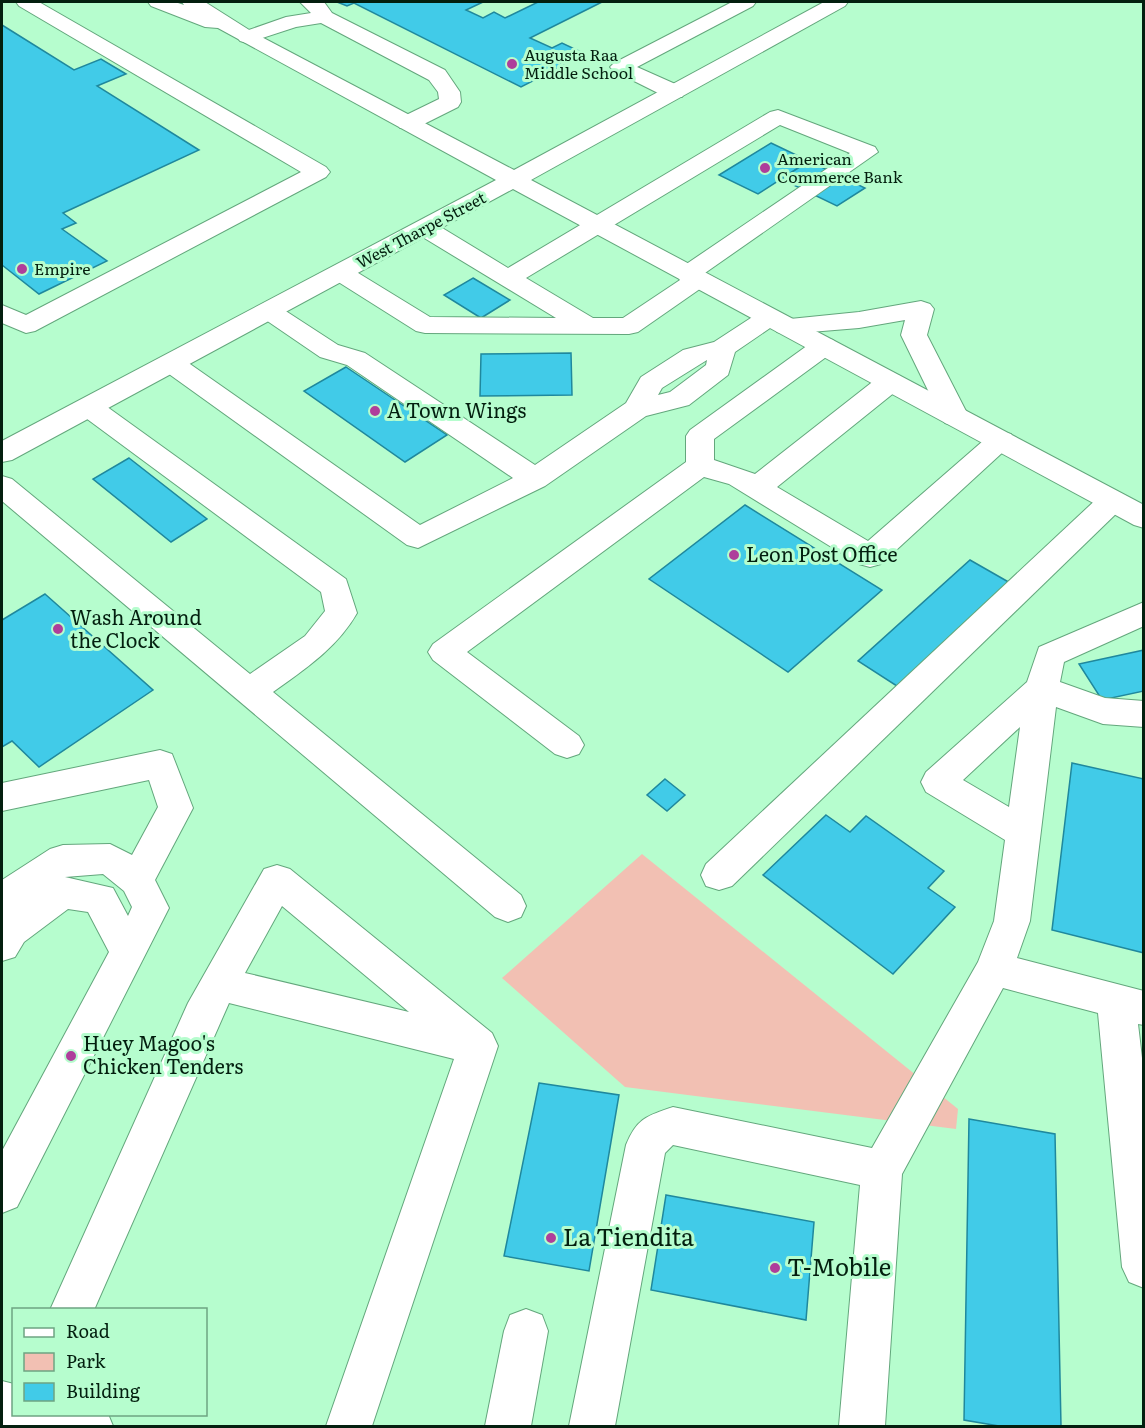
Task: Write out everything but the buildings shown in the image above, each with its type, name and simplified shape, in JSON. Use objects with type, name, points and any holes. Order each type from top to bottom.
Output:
[{"type":"main road","points":[[2,313],[26,325],[318,172],[26,2]]},
{"type":"main road","points":[[158,2],[247,37],[292,21],[317,9],[437,75],[449,92],[450,102],[408,123]]},
{"type":"main road","points":[[192,2],[247,37],[1143,518]]},
{"type":"main road","points":[[674,92],[621,67],[746,2]]},
{"type":"main road","name":"West Tharpe Street","points":[[2,453],[341,273],[838,2]]},
{"type":"main road","points":[[341,273],[425,325],[629,326],[746,234],[867,152],[778,117],[508,278]]},
{"type":"main road","points":[[424,228],[588,326]]},
{"type":"main road","points":[[171,363],[418,538],[535,479],[637,409],[679,399],[719,369],[723,348],[778,322],[859,320],[921,309],[914,335],[955,417]]},
{"type":"main road","points":[[269,311],[329,351],[356,359],[535,479]]},
{"type":"main road","points":[[700,466],[700,435],[824,346]]},
{"type":"main road","points":[[756,488],[890,382]]},
{"type":"main road","points":[[89,406],[335,587],[340,613],[316,644],[250,691]]},
{"type":"main road","points":[[700,466],[739,477],[870,556],[1001,441]]},
{"type":"main road","points":[[567,745],[444,652],[700,466]]},
{"type":"main road","points":[[2,486],[508,906]]},
{"type":"main road","points":[[719,875],[1112,501]]},
{"type":"main road","points":[[862,1426],[882,1170],[994,969],[1012,921],[1042,688],[1050,655],[1143,613]]},
{"type":"main road","points":[[1042,688],[1103,711],[1143,714]]},
{"type":"main road","points":[[1023,833],[938,782],[1042,688]]},
{"type":"main road","points":[[2,797],[160,764],[176,807],[137,880]]},
{"type":"main road","points":[[2,911],[14,891],[63,860],[110,859],[137,880],[151,908],[2,1192]]},
{"type":"main road","points":[[73,1308],[202,1015],[277,880],[478,1046]]},
{"type":"main road","points":[[2,945],[11,931],[62,892],[100,899],[128,952]]},
{"type":"main road","points":[[994,969],[1130,1005],[1143,1263]]},
{"type":"main road","points":[[219,984],[478,1046]]},
{"type":"main road","points":[[349,1426],[478,1046]]},
{"type":"main road","points":[[592,1426],[646,1144],[656,1132],[673,1126],[882,1170]]},
{"type":"main road","points":[[508,1426],[526,1331]]},
{"type":"main road","points":[[51,1416],[90,1426]]},
{"type":"green space","points":[[642,854],[958,1109],[956,1129],[625,1087],[502,978]]},
{"type":"place","name":"Augusta Raa Middle School","points":[[512,64]]},
{"type":"place","name":"American Commerce Bank","points":[[765,168]]},
{"type":"place","name":"Empire","points":[[22,269]]},
{"type":"place","name":"A Town Wings","points":[[375,411]]},
{"type":"place","name":"Leon Post Office","points":[[734,555]]},
{"type":"place","name":"Wash Around the Clock","points":[[58,629]]},
{"type":"place","name":"Huey Magoo's Chicken Tenders","points":[[71,1056]]},
{"type":"place","name":"La Tiendita","points":[[551,1238]]},
{"type":"place","name":"T-Mobile","points":[[775,1268]]}]
